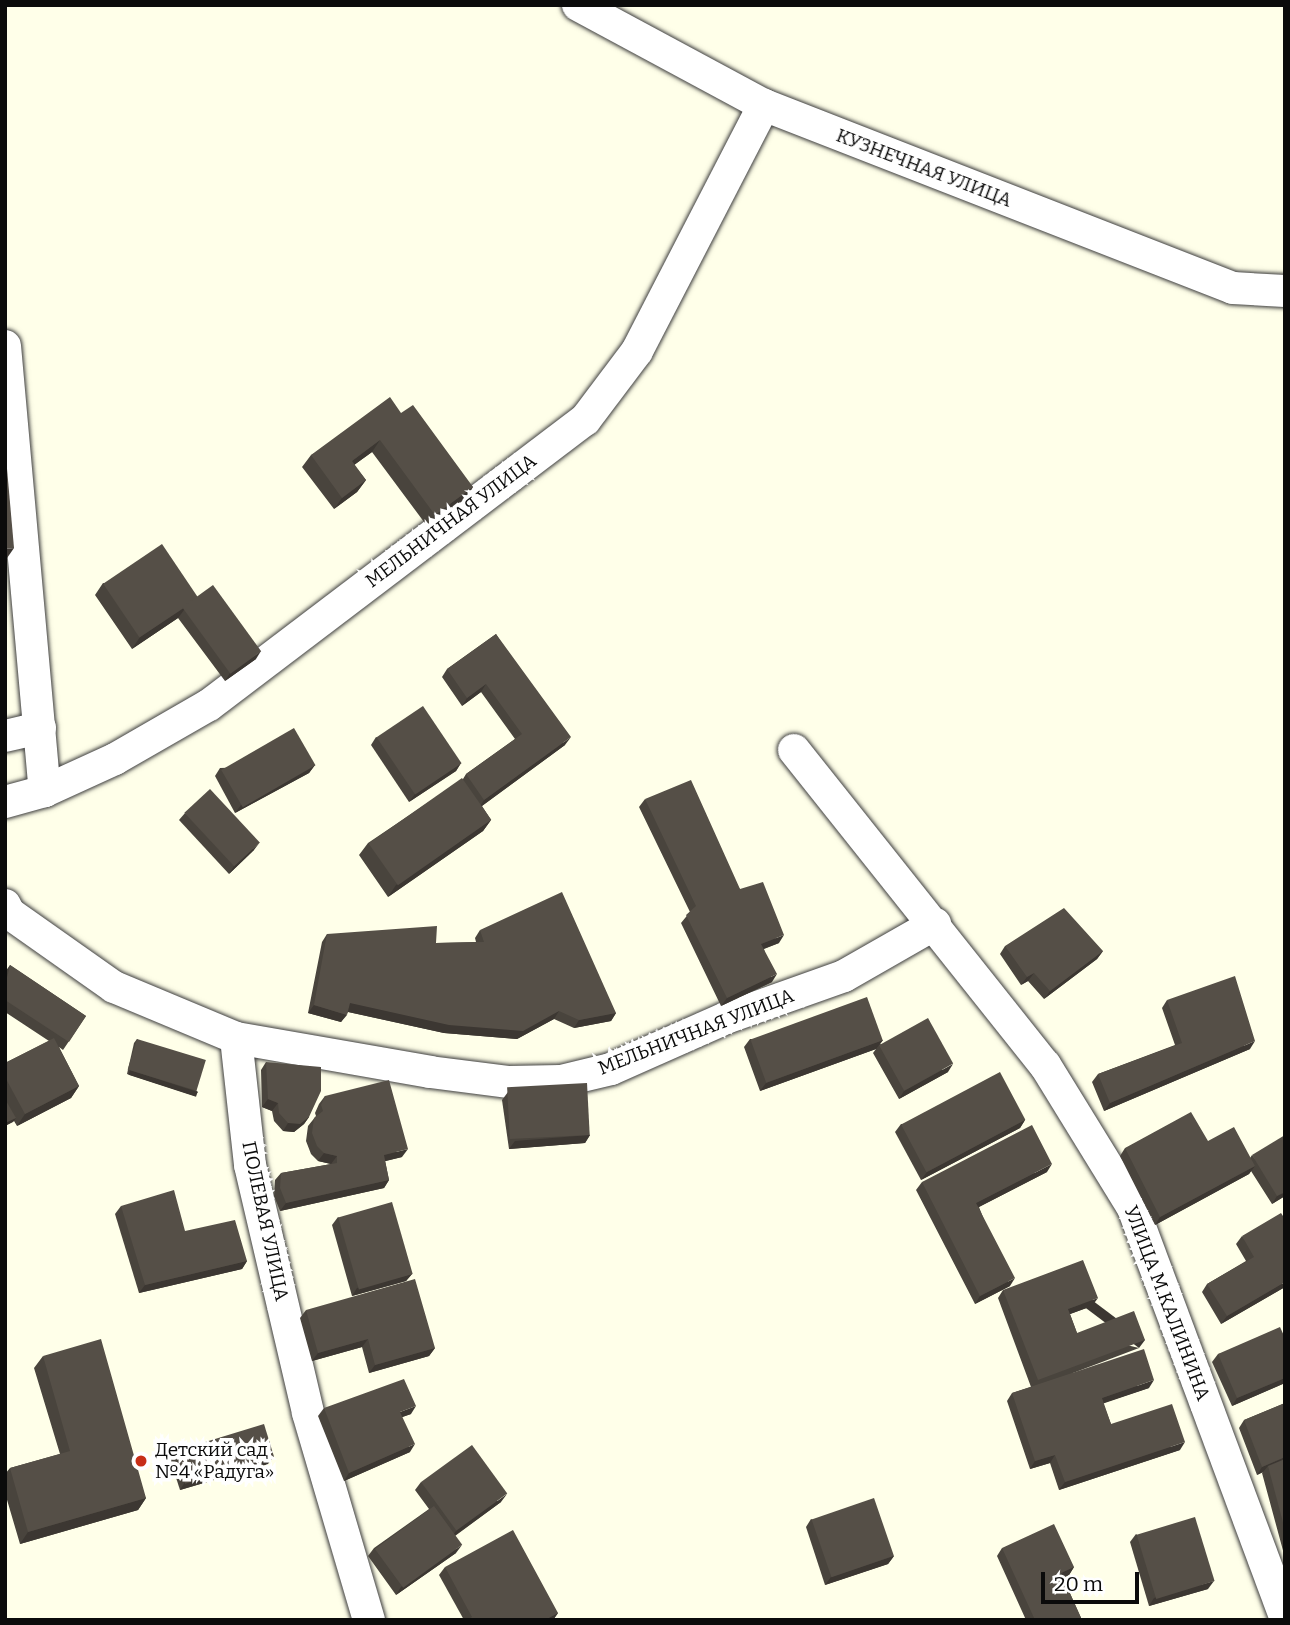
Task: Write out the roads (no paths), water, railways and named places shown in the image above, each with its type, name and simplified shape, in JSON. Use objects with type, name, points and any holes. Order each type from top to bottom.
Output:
[{"type":"street","name":"КУЗНЕЧНАЯ УЛИЦА","points":[[578,5],[764,105],[1233,288],[1285,291]]},
{"type":"street","name":"МЕЛЬНИЧНАЯ УЛИЦА","points":[[5,802],[45,791],[115,759],[209,705],[585,420],[636,351],[764,105]]},
{"type":"street","points":[[5,346],[45,791]]},
{"type":"street","points":[[5,736],[40,728]]},
{"type":"street","name":"УЛИЦА М.КАЛИНИНА","points":[[794,750],[1045,1065],[1133,1208],[1285,1616]]},
{"type":"street","points":[[6,910],[114,987],[236,1038]]},
{"type":"street","name":"МЕЛЬНИЧНАЯ УЛИЦА","points":[[236,1038],[430,1072],[509,1082],[561,1081],[611,1069],[726,1018],[844,976],[935,924]]},
{"type":"street","name":"ПОЛЕВАЯ УЛИЦА","points":[[236,1038],[250,1165],[308,1413],[369,1620]]},
{"type":"street","points":[[1279,1620],[1285,1616]]},
{"type":"place","name":"Детский сад №4 «Радуга»","points":[[141,1461]]}]
